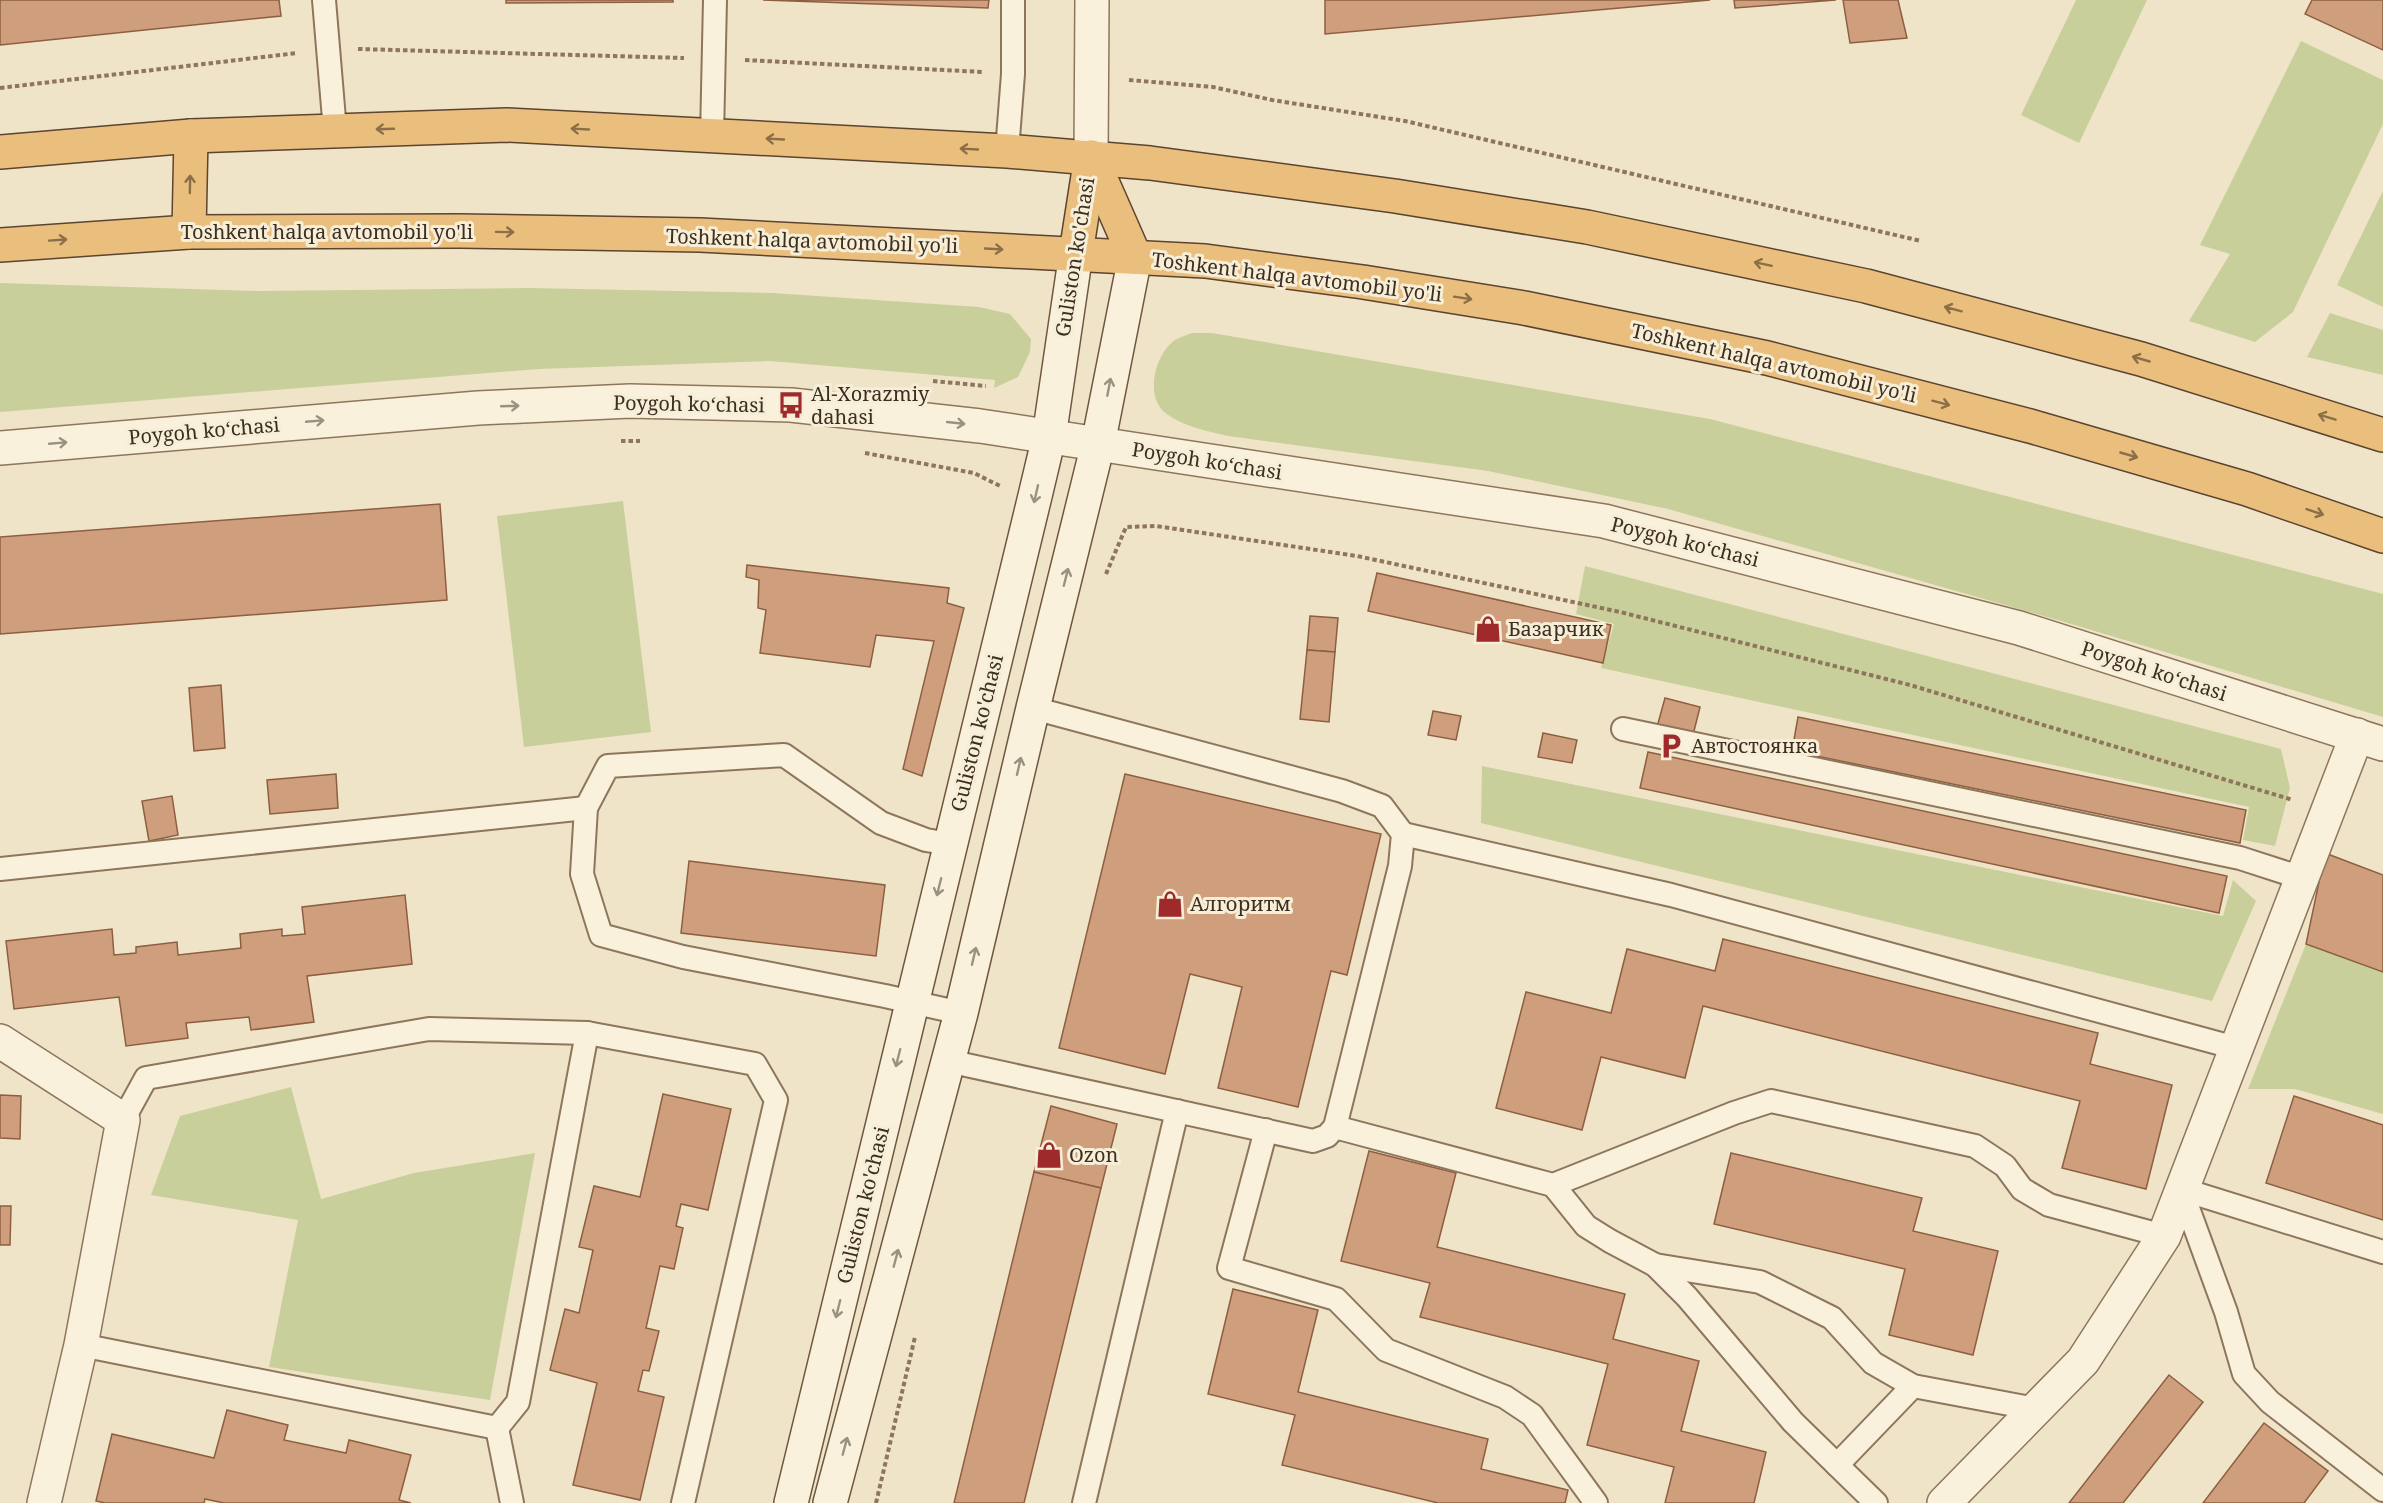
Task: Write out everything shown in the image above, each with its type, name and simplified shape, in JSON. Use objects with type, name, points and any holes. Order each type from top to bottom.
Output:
[{"type":"highway","points":[[0,152],[191,136],[507,125],[1091,157],[1360,192],[1587,227],[1866,286],[2142,359],[2383,435]]},
{"type":"highway","points":[[189,232],[191,136]]},
{"type":"highway","name":"Guliston ko'chasi","points":[[1076,254],[1091,157]]},
{"type":"highway","name":"Guliston ko'chasi","points":[[1091,157],[1135,257]]},
{"type":"highway","name":"Toshkent halqa avtomobil yo'li","points":[[0,245],[189,232],[460,231],[688,235],[1205,261],[1478,300],[1767,358],[2030,426],[2247,489],[2383,536]]},
{"type":"street","points":[[1091,157],[1092,0]]},
{"type":"street","name":"Guliston ko'chasi","points":[[791,1503],[1049,437],[1076,254]]},
{"type":"street","points":[[830,1503],[961,1013],[1098,444],[1135,257]]},
{"type":"street","name":"Poygoh koʻchasi","points":[[0,448],[478,408],[630,401],[791,405],[980,426],[1604,521],[2019,628],[2370,740]]},
{"type":"street","points":[[1944,1503],[2083,1361],[2164,1236],[2328,811],[2370,740]]},
{"type":"street","points":[[0,1041],[123,1120],[81,1345],[44,1503]]},
{"type":"lane","points":[[324,0],[335,131]]},
{"type":"lane","points":[[712,136],[715,0]]},
{"type":"lane","points":[[1007,151],[1013,74],[1012,0]]},
{"type":"lane","points":[[948,1061],[1313,1141],[1327,1136],[1335,1126],[1400,866],[1402,834],[1382,806],[1342,791],[1033,708]]},
{"type":"lane","points":[[1623,729],[2240,858],[2302,878]]},
{"type":"lane","points":[[950,844],[926,840],[881,823],[784,755],[608,766],[586,808],[582,874],[602,935],[683,957],[912,1001],[961,1013]]},
{"type":"lane","points":[[0,868],[586,808]]},
{"type":"lane","points":[[1402,834],[1671,895],[2236,1048]]},
{"type":"lane","points":[[123,1120],[146,1078],[429,1029],[587,1034],[755,1064],[776,1100],[683,1503]]},
{"type":"lane","points":[[497,1428],[519,1402],[587,1034]]},
{"type":"lane","points":[[1553,1185],[1734,1113],[1771,1101],[1976,1146],[2005,1166],[2022,1189],[2049,1205],[2164,1236]]},
{"type":"lane","points":[[1084,1503],[1177,1111]]},
{"type":"lane","points":[[1335,1126],[1553,1185],[1586,1226],[1655,1265],[1687,1297],[1793,1422],[1876,1503]]},
{"type":"lane","points":[[1266,1130],[1229,1268],[1336,1299],[1386,1350],[1514,1403],[1532,1415],[1596,1503]]},
{"type":"lane","points":[[2181,1189],[2383,1252]]},
{"type":"lane","points":[[2181,1189],[2226,1312],[2244,1374],[2270,1402],[2383,1490]]},
{"type":"lane","points":[[1655,1265],[1760,1282],[1832,1318],[1873,1363],[1913,1386],[2036,1410]]},
{"type":"lane","points":[[81,1345],[497,1428]]},
{"type":"lane","points":[[1837,1465],[1913,1386]]},
{"type":"lane","points":[[497,1428],[512,1503]]},
{"type":"path","points":[[0,88],[327,50],[712,59],[1013,74]]},
{"type":"path","points":[[1091,77],[1213,87],[1272,100],[1405,121],[1921,241]]},
{"type":"path","points":[[614,441],[648,440]]},
{"type":"path","points":[[862,452],[974,472],[1000,486]]},
{"type":"path","points":[[1126,527],[1156,526],[1357,556],[1620,612],[1910,686],[2328,811]]},
{"type":"green space","points":[[2076,0],[2147,0],[2079,143],[2021,115]]},
{"type":"green space","points":[[2301,41],[2383,80],[2383,124],[2293,312],[2255,342],[2189,321],[2230,254],[2200,245]]},
{"type":"green space","points":[[2383,191],[2383,307],[2337,285]]},
{"type":"green space","points":[[0,283],[260,291],[530,288],[773,293],[979,307],[1010,314],[1031,339],[1030,352],[1018,377],[994,388],[995,380],[770,361],[539,369],[0,412]]},
{"type":"green space","points":[[2330,313],[2383,330],[2383,375],[2307,357]]},
{"type":"green space","points":[[1192,333],[1212,333],[1710,419],[2383,594],[2383,717],[2061,621],[1668,509],[1488,471],[1228,436],[1194,427],[1178,421],[1163,411],[1155,394],[1154,384],[1158,363],[1168,346],[1177,339]]},
{"type":"green space","points":[[623,501],[651,732],[524,747],[497,516]]},
{"type":"green space","points":[[1585,566],[2281,749],[2290,788],[2275,846],[2243,840],[2249,807],[1601,668],[1614,624],[1576,614]]},
{"type":"green space","points":[[1482,766],[2223,916],[2233,880],[2256,901],[2212,1001],[1481,823]]},
{"type":"green space","points":[[2306,944],[2383,972],[2383,1114],[2295,1089],[2248,1089]]},
{"type":"green space","points":[[291,1087],[321,1199],[414,1173],[535,1153],[490,1400],[269,1367],[298,1220],[151,1195],[180,1116]]},
{"type":"building","points":[[0,0],[279,0],[281,16],[0,45]]},
{"type":"building","points":[[506,0],[673,0],[673,2],[506,3]]},
{"type":"building","points":[[763,0],[989,0],[988,8]]},
{"type":"building","points":[[1325,0],[1710,0],[1325,34]]},
{"type":"building","points":[[1734,0],[1836,0],[1735,8]]},
{"type":"building","points":[[1843,0],[1898,0],[1907,38],[1850,43]]},
{"type":"building","points":[[2312,0],[2383,0],[2383,50],[2305,14]]},
{"type":"building","points":[[440,504],[447,600],[0,634],[0,537]]},
{"type":"building","points":[[747,565],[949,588],[947,603],[964,608],[922,776],[903,769],[934,641],[876,635],[870,667],[760,653],[766,610],[758,608],[759,580],[746,577]]},
{"type":"building","points":[[1377,573],[1611,625],[1603,663],[1368,611]]},
{"type":"building","points":[[1310,616],[1338,618],[1335,652],[1307,650]]},
{"type":"building","points":[[1307,650],[1335,652],[1329,722],[1300,719]]},
{"type":"building","points":[[221,685],[225,748],[194,751],[189,688]]},
{"type":"building","points":[[1665,698],[1700,707],[1693,735],[1657,727]]},
{"type":"building","points":[[1433,711],[1461,716],[1456,740],[1428,735]]},
{"type":"building","points":[[1798,717],[2246,810],[2240,843],[1792,751]]},
{"type":"building","points":[[1543,733],[1577,740],[1572,763],[1538,757]]},
{"type":"building","points":[[1648,752],[2227,876],[2219,913],[1640,788]]},
{"type":"building","points":[[336,774],[338,808],[270,814],[267,780]]},
{"type":"building","points":[[1125,774],[1381,834],[1347,975],[1331,971],[1298,1107],[1218,1088],[1242,987],[1190,974],[1165,1074],[1059,1048]]},
{"type":"building","points":[[172,796],[178,835],[149,841],[142,801]]},
{"type":"building","points":[[2325,853],[2383,875],[2383,972],[2306,944]]},
{"type":"building","points":[[689,861],[885,885],[876,956],[681,933]]},
{"type":"building","points":[[405,895],[412,964],[307,976],[314,1022],[251,1030],[249,1017],[186,1023],[188,1038],[126,1046],[119,997],[14,1009],[6,941],[112,929],[114,955],[136,953],[136,947],[177,942],[178,955],[241,948],[240,934],[282,929],[282,936],[305,934],[302,907]]},
{"type":"building","points":[[1723,939],[2098,1033],[2090,1064],[2172,1085],[2146,1189],[2062,1168],[2080,1101],[1703,1006],[1685,1078],[1601,1057],[1582,1130],[1496,1108],[1526,992],[1611,1013],[1627,949],[1715,971]]},
{"type":"building","points":[[663,1094],[731,1109],[708,1210],[681,1204],[676,1226],[683,1228],[674,1269],[660,1266],[646,1328],[659,1331],[649,1371],[643,1370],[638,1391],[664,1397],[640,1500],[573,1485],[597,1383],[550,1370],[565,1309],[579,1313],[593,1250],[579,1247],[594,1186],[640,1197]]},
{"type":"building","points":[[0,1095],[21,1096],[20,1139],[0,1138]]},
{"type":"building","points":[[2294,1096],[2383,1125],[2383,1220],[2266,1183]]},
{"type":"building","points":[[1051,1106],[1117,1124],[1101,1188],[1034,1172]]},
{"type":"building","points":[[1369,1151],[1456,1173],[1437,1247],[1625,1294],[1613,1339],[1699,1361],[1681,1431],[1766,1452],[1754,1503],[1665,1503],[1674,1467],[1587,1445],[1608,1364],[1420,1317],[1430,1283],[1341,1261]]},
{"type":"building","points":[[1731,1153],[1922,1198],[1913,1231],[1998,1251],[1973,1355],[1889,1335],[1905,1269],[1714,1224]]},
{"type":"building","points":[[1034,1172],[1101,1188],[1024,1503],[954,1503]]},
{"type":"building","points":[[0,1206],[11,1206],[10,1245],[0,1245]]},
{"type":"building","points":[[1233,1289],[1318,1310],[1298,1392],[1488,1439],[1481,1469],[1568,1490],[1565,1503],[1438,1503],[1282,1465],[1295,1415],[1208,1394]]},
{"type":"building","points":[[2169,1375],[2203,1402],[2123,1503],[2069,1503]]},
{"type":"building","points":[[227,1410],[288,1425],[284,1440],[346,1453],[349,1440],[411,1455],[399,1500],[411,1503],[224,1503],[205,1499],[204,1503],[105,1503],[96,1501],[112,1434],[214,1458]]},
{"type":"building","points":[[2264,1423],[2328,1471],[2304,1503],[2203,1503]]},
{"type":"place","name":"Al-Xorazmiy dahasi","points":[[791,405]]},
{"type":"place","name":"Базарчик","points":[[1488,629]]},
{"type":"place","name":"Автостоянка","points":[[1671,746]]},
{"type":"place","name":"Алгоритм","points":[[1170,904]]},
{"type":"place","name":"Ozon","points":[[1049,1155]]}]
